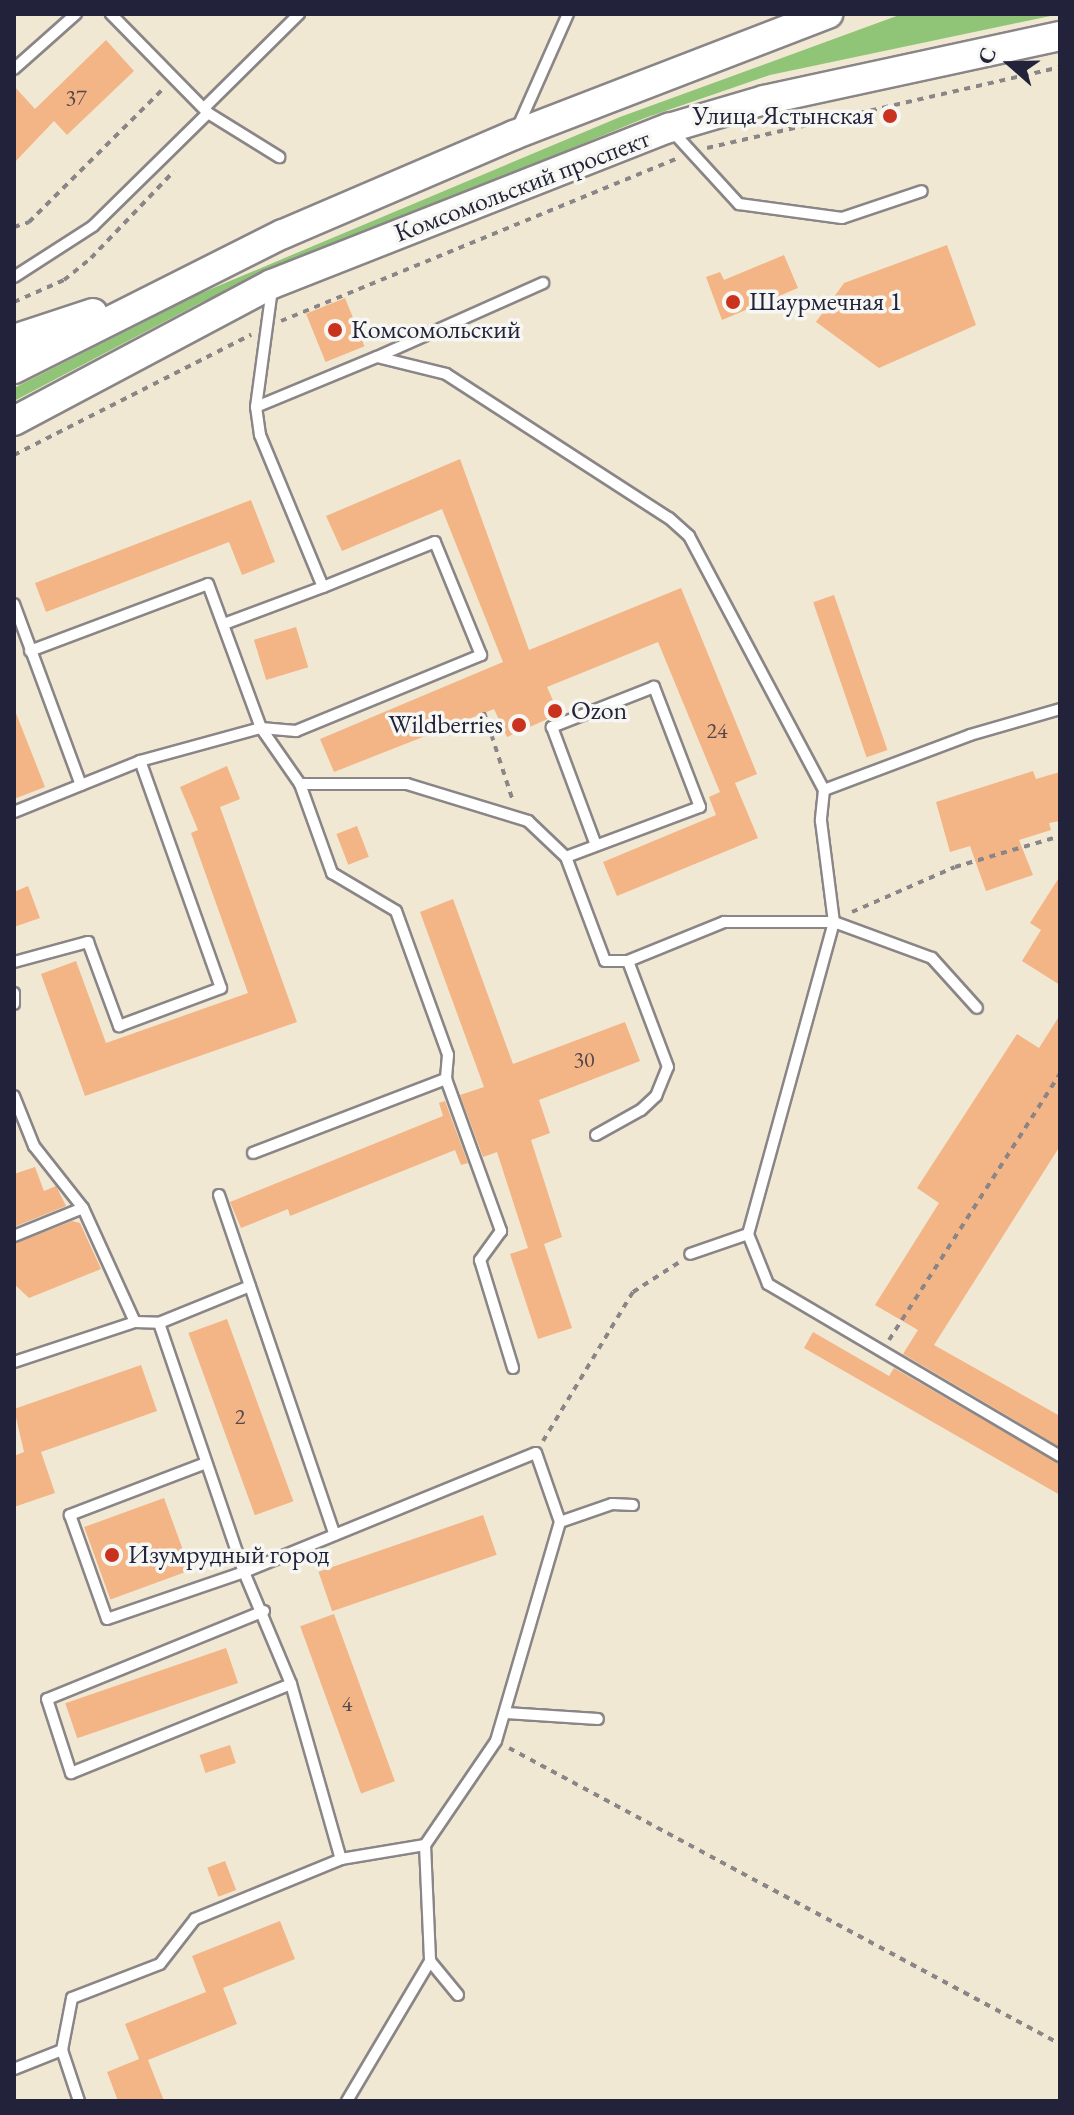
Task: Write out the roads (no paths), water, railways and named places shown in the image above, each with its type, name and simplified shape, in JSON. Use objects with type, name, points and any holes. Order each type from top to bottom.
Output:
[{"type":"main road","name":"Комсомольский проспект","points":[[14,369],[155,294],[514,135],[828,14]]},
{"type":"main road","name":"Комсомольский проспект","points":[[14,421],[272,284],[669,128],[764,100],[1060,36]]},
{"type":"main road","points":[[14,339],[155,294]]},
{"type":"lane","points":[[111,14],[206,110],[279,157]]},
{"type":"lane","points":[[14,277],[93,226],[299,14]]},
{"type":"lane","points":[[514,135],[568,14]]},
{"type":"lane","points":[[14,69],[72,15]]},
{"type":"lane","points":[[669,128],[739,204],[842,218],[922,191]]},
{"type":"lane","points":[[256,407],[543,283]]},
{"type":"lane","points":[[272,284],[256,407],[260,435],[323,587]]},
{"type":"lane","points":[[377,357],[446,374],[669,518],[689,536],[824,790],[821,821],[834,922],[748,1234],[768,1284],[1060,1456]]},
{"type":"lane","points":[[14,812],[140,761],[261,728],[296,731],[481,655],[435,542],[224,624]]},
{"type":"lane","points":[[30,651],[208,584],[261,728],[300,784],[332,873],[396,911],[448,1055],[446,1079],[501,1231],[480,1260],[513,1368]]},
{"type":"lane","points":[[14,604],[81,785]]},
{"type":"lane","points":[[566,857],[700,807],[654,687],[552,727],[596,845]]},
{"type":"lane","points":[[824,790],[970,735],[1060,709]]},
{"type":"lane","points":[[14,962],[88,942],[119,1026],[221,988],[140,761]]},
{"type":"lane","points":[[300,784],[407,784],[528,821],[566,857],[605,961],[628,961],[724,922],[834,922],[932,958],[977,1008]]},
{"type":"lane","points":[[596,1135],[641,1110],[656,1096],[668,1067],[628,961]]},
{"type":"lane","points":[[14,993],[14,1004]]},
{"type":"lane","points":[[253,1153],[446,1079]]},
{"type":"lane","points":[[14,1096],[34,1146],[83,1208],[135,1322]]},
{"type":"lane","points":[[219,1195],[335,1535]]},
{"type":"lane","points":[[14,1236],[83,1208]]},
{"type":"lane","points":[[690,1254],[748,1234]]},
{"type":"lane","points":[[14,1362],[135,1322],[159,1323],[250,1286]]},
{"type":"lane","points":[[159,1323],[244,1572],[264,1611],[291,1684],[341,1859]]},
{"type":"lane","points":[[206,1463],[70,1515],[107,1619],[244,1572],[536,1453],[560,1522],[496,1741],[425,1845],[430,1961],[347,2101]]},
{"type":"lane","points":[[560,1522],[612,1504],[633,1505]]},
{"type":"lane","points":[[264,1611],[47,1699],[71,1773],[291,1684]]},
{"type":"lane","points":[[506,1713],[598,1719]]},
{"type":"lane","points":[[79,2101],[62,2050],[72,1998],[160,1964],[195,1919],[341,1859],[425,1845]]},
{"type":"lane","points":[[430,1961],[458,1995]]},
{"type":"lane","points":[[14,2069],[62,2050]]},
{"type":"place","name":"Улица Ястынская","points":[[890,116]]},
{"type":"place","name":"Шаурмечная 1","points":[[733,302]]},
{"type":"place","name":"Комсомольский","points":[[335,330]]},
{"type":"place","name":"Ozon","points":[[555,711]]},
{"type":"place","name":"Wildberries","points":[[519,725]]},
{"type":"place","name":"Изумрудный город","points":[[112,1555]]}]
